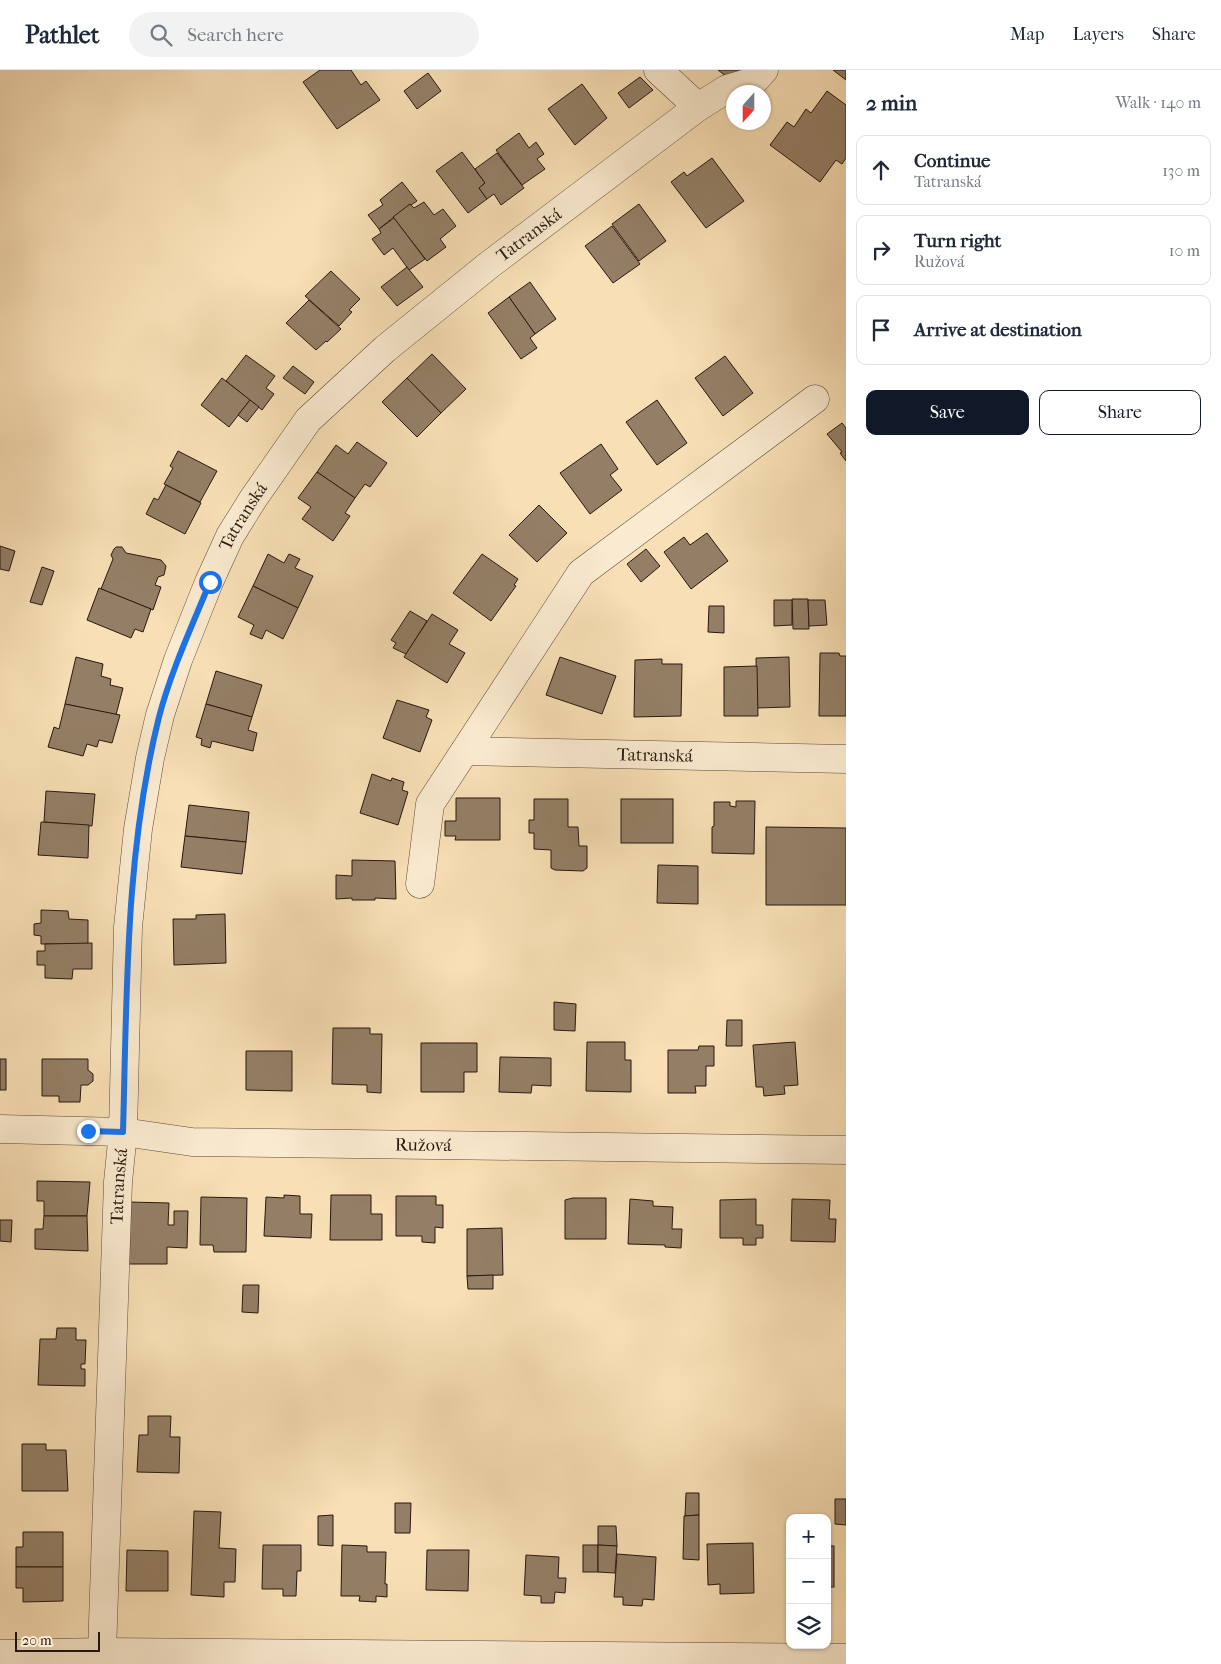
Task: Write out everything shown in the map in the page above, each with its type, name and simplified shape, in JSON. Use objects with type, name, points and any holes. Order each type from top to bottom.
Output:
[{"type":"street","points":[[658,70],[698,107]]},
{"type":"street","name":"Tatranská","points":[[102,1652],[118,1182],[123,1132],[128,927],[138,829],[150,758],[160,715],[178,660],[210,582],[230,536],[253,499],[308,420],[384,348],[698,107],[727,89],[754,81],[764,70]]},
{"type":"street","points":[[420,884],[430,804],[581,572],[815,399]]},
{"type":"street","points":[[506,688],[501,711],[501,726],[507,737],[539,753]]},
{"type":"street","name":"Tatranská","points":[[465,752],[846,759]]},
{"type":"street","name":"Ružová","points":[[0,1129],[123,1132],[192,1142],[846,1150]]},
{"type":"street","points":[[0,1654],[102,1652],[390,1659],[846,1658]]},
{"type":"building","points":[[320,70],[351,70],[361,85],[366,81],[380,100],[337,129],[303,82]]},
{"type":"building","points":[[718,70],[745,70],[735,83]]},
{"type":"building","points":[[833,70],[846,70],[846,80]]},
{"type":"building","points":[[428,73],[441,91],[417,109],[404,91]]},
{"type":"building","points":[[640,77],[653,90],[629,108],[618,93]]},
{"type":"building","points":[[582,84],[607,118],[575,145],[548,109]]},
{"type":"building","points":[[827,91],[846,105],[846,158],[842,164],[836,160],[820,182],[770,145],[787,122],[794,127],[806,109],[811,113]]},
{"type":"building","points":[[519,133],[529,148],[536,142],[544,154],[537,159],[545,169],[522,185],[496,150]]},
{"type":"building","points":[[462,152],[485,183],[479,188],[487,199],[468,213],[436,171]]},
{"type":"building","points":[[497,153],[524,188],[501,205],[494,194],[487,199],[479,188],[485,183],[475,169]]},
{"type":"building","points":[[712,158],[744,201],[706,228],[671,182],[684,172],[687,176]]},
{"type":"building","points":[[402,182],[417,201],[410,204],[379,229],[368,215],[383,205],[380,200]]},
{"type":"building","points":[[424,202],[434,215],[443,209],[456,226],[440,239],[446,247],[427,261],[393,217],[410,204],[414,208]]},
{"type":"building","points":[[639,204],[666,241],[639,261],[612,224]]},
{"type":"building","points":[[394,218],[425,259],[409,270],[393,248],[384,255],[372,239],[381,233],[379,229]]},
{"type":"building","points":[[612,226],[640,264],[613,283],[585,246]]},
{"type":"building","points":[[407,267],[423,287],[397,306],[381,287]]},
{"type":"building","points":[[331,271],[360,299],[349,310],[352,312],[339,326],[305,296]]},
{"type":"building","points":[[530,282],[556,319],[535,334],[509,297]]},
{"type":"building","points":[[509,297],[535,334],[530,338],[537,348],[521,359],[488,313]]},
{"type":"building","points":[[309,300],[341,329],[316,350],[286,323]]},
{"type":"building","points":[[432,354],[466,389],[441,413],[407,378]]},
{"type":"building","points":[[246,355],[275,376],[266,388],[274,394],[262,410],[226,381]]},
{"type":"building","points":[[725,356],[753,393],[723,416],[695,378]]},
{"type":"building","points":[[293,366],[314,382],[305,394],[283,378]]},
{"type":"building","points":[[222,378],[250,400],[229,427],[201,405]]},
{"type":"building","points":[[407,378],[441,413],[417,437],[382,402]]},
{"type":"building","points":[[250,400],[259,407],[247,422],[238,415]]},
{"type":"building","points":[[657,400],[687,443],[657,465],[626,422]]},
{"type":"building","points":[[842,423],[846,428],[846,461],[840,453],[842,452],[827,434]]},
{"type":"building","points":[[357,442],[387,463],[370,487],[365,484],[355,498],[317,472],[336,445],[348,454]]},
{"type":"building","points":[[601,444],[618,469],[610,475],[622,490],[590,514],[560,473]]},
{"type":"building","points":[[178,451],[217,471],[200,502],[164,484],[173,468],[170,466]]},
{"type":"building","points":[[317,472],[355,498],[345,513],[350,516],[333,541],[302,519],[311,507],[298,498]]},
{"type":"building","points":[[166,485],[201,503],[185,534],[146,514],[154,498],[158,500]]},
{"type":"building","points":[[539,505],[567,533],[537,562],[509,535]]},
{"type":"building","points":[[707,533],[728,561],[691,589],[664,552],[684,537],[690,545]]},
{"type":"building","points":[[0,546],[15,551],[9,571],[0,569]]},
{"type":"building","points":[[116,547],[122,547],[126,553],[161,560],[166,566],[164,575],[158,577],[155,585],[161,587],[153,610],[101,589],[113,559],[111,555]]},
{"type":"building","points":[[646,549],[660,566],[641,582],[627,564]]},
{"type":"building","points":[[268,554],[284,563],[289,554],[300,559],[295,568],[313,576],[298,608],[253,586]]},
{"type":"building","points":[[482,554],[518,579],[514,585],[516,586],[491,621],[453,593]]},
{"type":"building","points":[[42,567],[54,571],[42,605],[30,602]]},
{"type":"building","points":[[253,586],[298,608],[283,639],[266,630],[262,639],[250,634],[254,625],[238,617]]},
{"type":"building","points":[[99,588],[151,609],[143,632],[135,629],[131,638],[87,620]]},
{"type":"building","points":[[792,599],[808,599],[809,629],[793,629]]},
{"type":"building","points":[[774,600],[792,600],[792,625],[774,626]]},
{"type":"building","points":[[808,600],[825,600],[827,625],[809,626]]},
{"type":"building","points":[[709,606],[724,606],[724,633],[708,632]]},
{"type":"building","points":[[410,611],[427,621],[406,654],[393,648],[396,643],[391,640]]},
{"type":"building","points":[[432,614],[458,630],[449,644],[465,653],[447,683],[404,657]]},
{"type":"building","points":[[820,653],[839,653],[840,656],[846,656],[846,716],[819,716]]},
{"type":"building","points":[[76,657],[103,664],[101,676],[111,679],[110,685],[123,688],[116,715],[65,704]]},
{"type":"building","points":[[560,657],[616,676],[602,714],[546,695]]},
{"type":"building","points":[[789,657],[790,707],[757,708],[756,658]]},
{"type":"building","points":[[662,659],[662,664],[682,664],[681,716],[634,717],[635,660]]},
{"type":"building","points":[[757,666],[758,716],[724,716],[724,667]]},
{"type":"building","points":[[216,671],[262,685],[252,717],[206,704]]},
{"type":"building","points":[[397,700],[429,710],[426,717],[432,720],[420,752],[383,738]]},
{"type":"building","points":[[65,704],[120,715],[112,743],[99,740],[97,747],[87,744],[83,756],[48,747],[54,727],[59,729]]},
{"type":"building","points":[[206,704],[252,717],[248,730],[257,733],[253,751],[212,741],[210,748],[201,745],[202,739],[196,737]]},
{"type":"building","points":[[372,774],[391,781],[392,778],[404,782],[402,790],[408,792],[398,825],[360,813]]},
{"type":"building","points":[[46,791],[95,794],[92,826],[44,822]]},
{"type":"building","points":[[456,798],[500,798],[500,840],[455,840],[456,836],[445,836],[445,821],[456,821]]},
{"type":"building","points":[[534,799],[568,799],[568,827],[578,827],[579,846],[587,846],[587,868],[583,871],[555,870],[551,868],[551,850],[534,849],[534,833],[529,833],[529,820],[534,820]]},
{"type":"building","points":[[621,799],[673,799],[673,843],[621,843]]},
{"type":"building","points":[[736,801],[755,801],[754,854],[712,853],[714,802],[730,802],[730,806],[736,807]]},
{"type":"building","points":[[189,805],[249,812],[246,842],[185,836]]},
{"type":"building","points":[[41,822],[89,825],[88,858],[38,855]]},
{"type":"building","points":[[766,827],[846,828],[846,905],[766,905]]},
{"type":"building","points":[[185,836],[246,842],[242,874],[181,867]]},
{"type":"building","points":[[352,860],[395,861],[396,899],[336,899],[336,875],[352,876]]},
{"type":"building","points":[[658,865],[698,866],[698,904],[657,903]]},
{"type":"building","points":[[41,910],[68,911],[69,919],[88,920],[88,944],[41,944],[41,936],[34,935],[34,924],[41,923]]},
{"type":"building","points":[[225,914],[226,963],[174,965],[173,919],[196,919],[196,915]]},
{"type":"building","points":[[92,943],[92,969],[73,969],[72,979],[45,978],[45,965],[37,965],[37,951],[45,951],[45,944]]},
{"type":"building","points":[[554,1002],[576,1004],[575,1031],[554,1030]]},
{"type":"building","points":[[727,1020],[742,1020],[742,1046],[726,1046]]},
{"type":"building","points":[[333,1028],[370,1028],[370,1034],[382,1034],[381,1093],[367,1092],[367,1085],[332,1084]]},
{"type":"building","points":[[587,1042],[625,1042],[625,1060],[631,1060],[631,1092],[586,1091]]},
{"type":"building","points":[[795,1042],[798,1085],[784,1086],[785,1094],[764,1096],[763,1087],[756,1087],[753,1045]]},
{"type":"building","points":[[421,1043],[477,1043],[477,1072],[464,1072],[464,1092],[421,1092]]},
{"type":"building","points":[[699,1046],[714,1046],[714,1066],[706,1066],[706,1086],[695,1086],[696,1093],[668,1093],[668,1050],[698,1050]]},
{"type":"building","points":[[246,1051],[292,1051],[292,1091],[246,1090]]},
{"type":"building","points":[[500,1057],[551,1058],[551,1086],[532,1085],[531,1093],[499,1092]]},
{"type":"building","points":[[0,1059],[6,1059],[6,1090],[0,1090]]},
{"type":"building","points":[[42,1059],[88,1059],[88,1070],[93,1074],[93,1081],[88,1085],[81,1085],[80,1102],[59,1102],[59,1096],[42,1096]]},
{"type":"building","points":[[37,1181],[90,1182],[87,1216],[44,1216],[44,1201],[37,1201]]},
{"type":"building","points":[[284,1195],[300,1196],[300,1214],[312,1214],[311,1238],[264,1236],[266,1197],[284,1198]]},
{"type":"building","points":[[331,1195],[371,1195],[371,1214],[382,1214],[382,1240],[330,1240]]},
{"type":"building","points":[[396,1196],[436,1196],[436,1205],[443,1205],[443,1228],[435,1227],[435,1243],[422,1242],[422,1236],[396,1236]]},
{"type":"building","points":[[201,1197],[247,1198],[246,1252],[214,1252],[213,1245],[200,1245]]},
{"type":"building","points":[[573,1198],[606,1198],[606,1239],[565,1239],[565,1200]]},
{"type":"building","points":[[630,1199],[653,1201],[653,1206],[673,1207],[672,1229],[682,1229],[681,1248],[665,1247],[665,1245],[628,1244]]},
{"type":"building","points":[[756,1199],[756,1225],[763,1225],[763,1238],[756,1238],[756,1245],[743,1245],[743,1238],[720,1238],[720,1200]]},
{"type":"building","points":[[792,1199],[830,1200],[829,1219],[836,1219],[835,1242],[791,1241]]},
{"type":"building","points":[[130,1202],[169,1203],[168,1225],[174,1225],[174,1211],[188,1211],[187,1248],[167,1247],[167,1264],[129,1264]]},
{"type":"building","points":[[44,1216],[87,1216],[88,1251],[35,1249],[35,1229],[43,1229]]},
{"type":"building","points":[[0,1220],[12,1220],[11,1242],[0,1241]]},
{"type":"building","points":[[502,1228],[503,1275],[467,1276],[467,1229]]},
{"type":"building","points":[[493,1275],[493,1289],[468,1289],[467,1276]]},
{"type":"building","points":[[243,1285],[259,1285],[258,1313],[242,1312]]},
{"type":"building","points":[[57,1328],[76,1328],[76,1340],[86,1340],[85,1364],[81,1364],[81,1369],[85,1369],[85,1386],[38,1385],[40,1339],[56,1339]]},
{"type":"building","points":[[148,1416],[171,1416],[170,1437],[180,1437],[179,1473],[137,1472],[139,1435],[148,1435]]},
{"type":"building","points":[[22,1444],[46,1444],[46,1450],[66,1450],[68,1491],[22,1491]]},
{"type":"building","points":[[686,1493],[699,1493],[699,1515],[685,1516]]},
{"type":"building","points":[[835,1499],[846,1499],[846,1525],[835,1524]]},
{"type":"building","points":[[395,1503],[411,1503],[410,1533],[395,1533]]},
{"type":"building","points":[[194,1511],[221,1512],[219,1548],[236,1549],[235,1582],[224,1582],[224,1597],[191,1595]]},
{"type":"building","points":[[333,1515],[333,1546],[318,1545],[318,1516]]},
{"type":"building","points":[[699,1515],[699,1560],[683,1559],[684,1516]]},
{"type":"building","points":[[598,1526],[616,1526],[617,1546],[598,1545]]},
{"type":"building","points":[[23,1532],[63,1532],[63,1567],[16,1567],[16,1547],[23,1547]]},
{"type":"building","points":[[753,1543],[754,1593],[720,1594],[720,1584],[708,1585],[707,1544]]},
{"type":"building","points":[[263,1545],[301,1545],[301,1571],[297,1571],[296,1596],[283,1596],[283,1589],[262,1589]]},
{"type":"building","points":[[342,1545],[367,1546],[367,1552],[386,1552],[385,1584],[387,1584],[387,1597],[376,1596],[376,1602],[359,1601],[360,1596],[341,1596]]},
{"type":"building","points":[[583,1545],[598,1545],[598,1572],[583,1572]]},
{"type":"building","points":[[598,1545],[617,1546],[615,1573],[598,1572]]},
{"type":"building","points":[[831,1546],[834,1546],[834,1587],[831,1587]]},
{"type":"building","points":[[127,1550],[168,1551],[168,1591],[126,1591]]},
{"type":"building","points":[[427,1550],[469,1550],[468,1591],[426,1590]]},
{"type":"building","points":[[617,1554],[656,1557],[654,1600],[643,1599],[642,1606],[623,1605],[623,1597],[614,1597]]},
{"type":"building","points":[[526,1555],[559,1557],[558,1578],[566,1578],[565,1593],[555,1592],[554,1603],[541,1603],[541,1596],[524,1595]]},
{"type":"building","points":[[16,1567],[63,1567],[63,1601],[23,1602],[23,1588],[16,1588]]},
{"type":"route","points":[[88,1131],[123,1132],[128,927],[138,829],[150,758],[160,715],[178,660],[210,582]]}]
